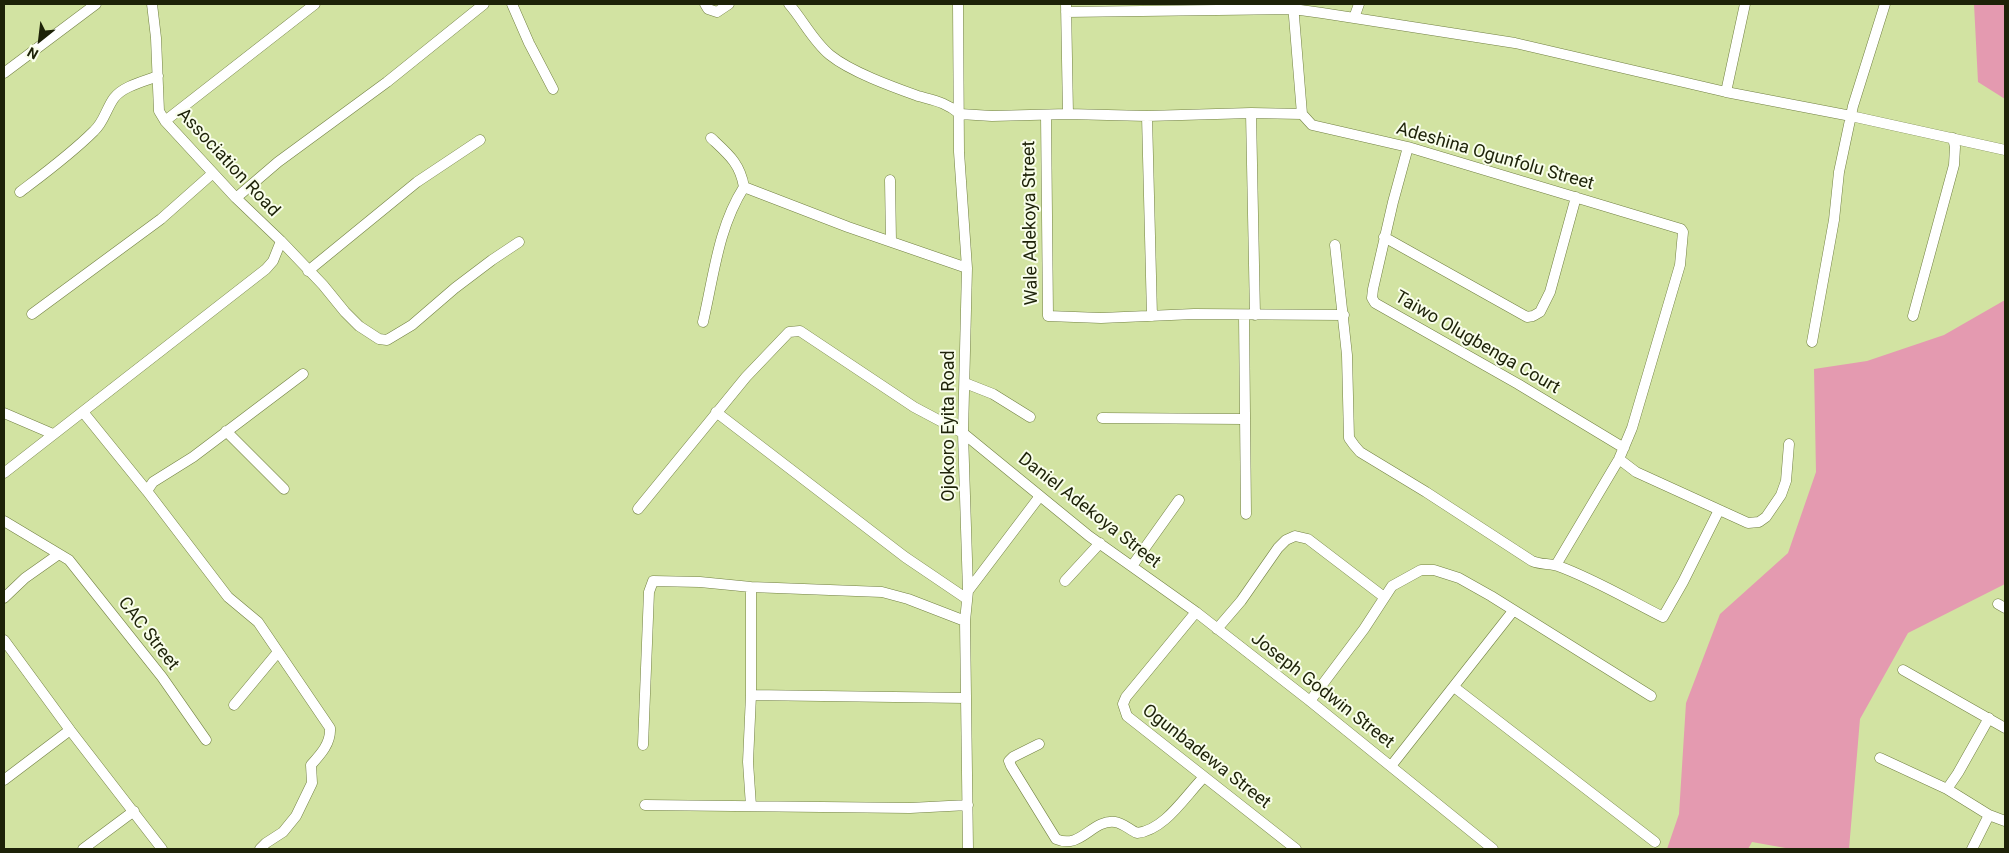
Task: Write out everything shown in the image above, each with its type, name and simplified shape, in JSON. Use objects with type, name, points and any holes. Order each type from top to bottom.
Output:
[{"type":"street","points":[[4,74],[96,4]]},
{"type":"street","name":"Association Road","points":[[152,4],[159,111],[165,121],[236,198],[323,285],[345,312],[359,326],[379,340],[387,340],[423,317],[455,288],[519,242]]},
{"type":"street","points":[[165,121],[315,4]]},
{"type":"street","points":[[236,198],[278,162],[387,82],[484,4]]},
{"type":"street","points":[[512,4],[528,43],[553,89]]},
{"type":"street","points":[[705,4],[716,12],[729,4]]},
{"type":"street","points":[[789,4],[830,55],[854,70],[917,95],[948,104],[960,114],[992,116],[1068,114],[1147,116],[1251,113],[1302,114],[1293,6]]},
{"type":"street","name":"Ojokoro Eyita Road","points":[[958,4],[960,152],[967,268],[963,434],[967,595],[965,621],[968,849]]},
{"type":"street","points":[[1354,18],[1359,4]]},
{"type":"street","points":[[1726,92],[1745,4]]},
{"type":"street","points":[[1812,342],[1834,220],[1839,172],[1851,116],[1885,4]]},
{"type":"street","points":[[1068,114],[1066,8],[1293,6],[1440,33],[1515,43],[1726,92],[1851,116],[2005,150]]},
{"type":"street","points":[[20,192],[71,152],[100,126],[114,97],[158,76]]},
{"type":"street","points":[[1246,514],[1244,419],[1250,315],[1251,113]]},
{"type":"street","name":"Adeshina Ogunfolu Street","points":[[1302,114],[1312,125],[1408,148],[1682,229],[1680,265],[1640,405],[1624,448]]},
{"type":"street","name":"Wale Adekoya Street","points":[[1046,116],[1048,316],[1101,318],[1152,316]]},
{"type":"street","points":[[1147,116],[1152,316],[1194,314],[1344,315]]},
{"type":"street","points":[[703,322],[720,241],[734,204],[744,187],[742,176],[734,159],[711,138]]},
{"type":"street","points":[[1913,316],[1954,165],[1955,147],[1953,138]]},
{"type":"street","points":[[308,271],[417,182],[480,140]]},
{"type":"street","name":"Taiwo Olugbenga Court","points":[[1408,148],[1384,237],[1373,288],[1372,298],[1375,303],[1518,384],[1624,448]]},
{"type":"street","points":[[32,314],[161,219],[213,173]]},
{"type":"street","points":[[890,180],[891,241]]},
{"type":"street","points":[[744,187],[818,216],[967,268]]},
{"type":"street","points":[[1384,237],[1527,316],[1533,316],[1540,312],[1550,292],[1576,197]]},
{"type":"street","points":[[4,473],[266,269],[273,261],[281,241]]},
{"type":"street","points":[[1335,244],[1344,315],[1349,438],[1360,452],[1426,492],[1532,561],[1541,565],[1556,565],[1663,617],[1719,510]]},
{"type":"street","name":"Daniel Adekoya Street","points":[[716,412],[781,340],[793,330],[800,331],[914,407],[963,434],[1100,544],[1196,612]]},
{"type":"street","points":[[147,491],[153,482],[193,457],[303,374]]},
{"type":"street","points":[[964,383],[994,394],[1030,417]]},
{"type":"street","points":[[83,412],[147,491],[228,597],[258,622],[294,672],[330,728],[331,735],[323,753],[311,765],[312,783],[296,816],[283,832],[260,849]]},
{"type":"street","points":[[638,509],[716,412],[905,557],[967,595],[1040,496]]},
{"type":"street","points":[[4,414],[54,434]]},
{"type":"street","points":[[1102,418],[1244,419]]},
{"type":"street","points":[[226,431],[284,489]]},
{"type":"street","points":[[1619,459],[1636,472],[1748,523],[1759,522],[1766,517],[1781,495],[1786,481],[1789,444]]},
{"type":"street","points":[[1556,565],[1624,448]]},
{"type":"street","points":[[1132,566],[1179,500]]},
{"type":"street","name":"CAC Street","points":[[4,521],[70,560],[162,677],[206,740]]},
{"type":"street","points":[[1217,629],[1241,601],[1278,548],[1286,540],[1295,536],[1308,539],[1384,597]]},
{"type":"street","points":[[1065,581],[1100,544]]},
{"type":"street","points":[[4,598],[25,578],[59,554]]},
{"type":"street","points":[[1310,701],[1364,629],[1392,586],[1421,570],[1434,570],[1459,578],[1651,696]]},
{"type":"street","points":[[643,745],[652,582],[700,582],[751,587],[882,592],[908,599],[965,621]]},
{"type":"street","points":[[750,806],[748,762],[751,695],[751,587]]},
{"type":"street","name":"Joseph Godwin Street","points":[[1196,612],[1391,766],[1513,611]]},
{"type":"street","name":"Ogunbadewa Street","points":[[1196,612],[1126,697],[1122,704],[1127,716],[1296,849]]},
{"type":"street","points":[[4,640],[70,730],[162,849]]},
{"type":"street","points":[[234,705],[278,652]]},
{"type":"street","points":[[1903,670],[2005,728]]},
{"type":"street","points":[[1454,687],[1655,842]]},
{"type":"street","points":[[751,695],[966,698]]},
{"type":"street","points":[[1947,789],[1958,773],[1988,718]]},
{"type":"street","points":[[4,780],[70,730]]},
{"type":"street","points":[[1039,744],[1013,757],[1009,761],[1056,839],[1063,842],[1072,842],[1109,822],[1118,822],[1137,833],[1149,830],[1169,815],[1204,777]]},
{"type":"street","points":[[1880,758],[1947,789],[1989,815],[2005,821]]},
{"type":"street","points":[[1391,766],[1493,849]]},
{"type":"street","points":[[645,805],[910,808],[968,805]]},
{"type":"street","points":[[83,849],[134,811]]},
{"type":"street","points":[[1972,849],[1989,815]]},
{"type":"shaded area","points":[[1974,4],[2005,4],[2005,99],[1978,82]]},
{"type":"shaded area","points":[[2005,300],[2005,584],[1908,633],[1860,719],[1849,849],[1791,849],[1752,842],[1748,849],[1667,849],[1679,814],[1686,703],[1720,614],[1788,553],[1816,472],[1814,369],[1867,361],[1944,335]]}]
